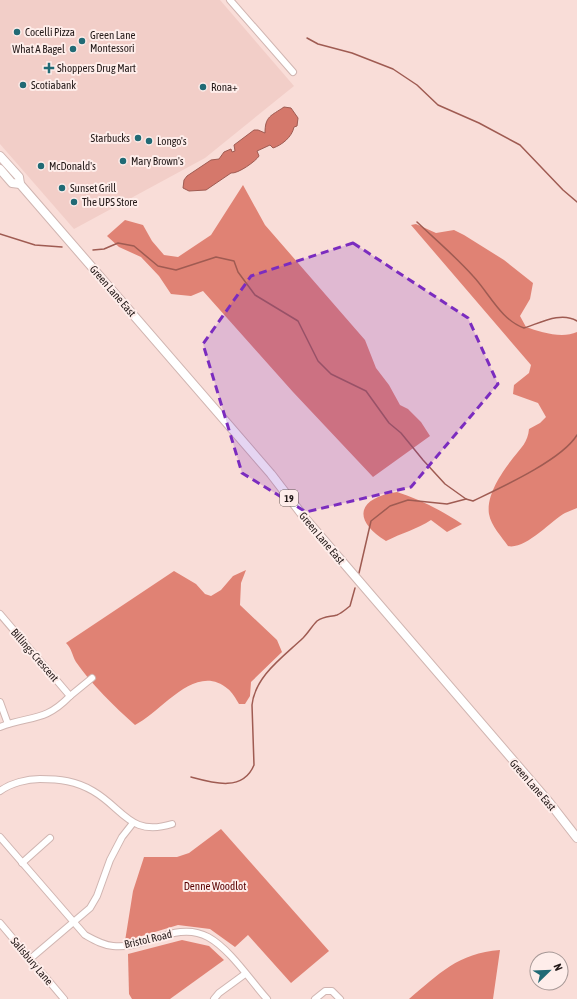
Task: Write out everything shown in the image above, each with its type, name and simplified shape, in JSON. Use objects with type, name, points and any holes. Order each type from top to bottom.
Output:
[{"type":"main road","name":"Green Lane East","points":[[0,156],[19,177],[20,184],[271,474],[304,517],[549,802],[577,838]]},
{"type":"main road","name":"Green Lane East","points":[[0,169],[12,183],[20,184]]},
{"type":"street","points":[[230,0],[293,72]]},
{"type":"street","name":"Billings Crescent","points":[[0,614],[70,696]]},
{"type":"street","points":[[0,727],[42,717],[59,707],[92,678]]},
{"type":"street","points":[[0,702],[8,724]]},
{"type":"street","points":[[0,791],[28,779],[75,782],[94,791],[133,822],[147,828],[172,824]]},
{"type":"street","points":[[30,959],[90,908],[97,896],[110,860],[122,837],[133,822]]},
{"type":"street","name":"Bristol Road","points":[[0,837],[85,935],[94,940],[114,946],[128,945],[179,931],[196,932],[219,944],[267,999]]},
{"type":"street","points":[[22,862],[50,838]]},
{"type":"street","name":"Salisbury Lane","points":[[0,923],[64,999]]},
{"type":"street","points":[[214,999],[219,993],[245,974]]},
{"type":"street","points":[[315,999],[326,991],[332,992],[340,999]]},
{"type":"highlighted area","points":[[353,243],[468,318],[498,384],[411,487],[306,512],[242,473],[203,344],[251,276]]},
{"type":"shaded area","points":[[0,0],[220,0],[294,86],[205,158],[74,229],[0,144]]},
{"type":"shaded area","points":[[284,107],[291,108],[298,118],[297,126],[294,127],[289,137],[283,143],[273,148],[270,145],[257,151],[259,156],[251,164],[234,173],[231,173],[206,190],[189,191],[183,188],[184,180],[187,176],[211,160],[219,159],[224,152],[231,149],[232,152],[235,151],[234,145],[254,130],[265,133],[266,123],[270,117]]},
{"type":"green space","points":[[243,185],[265,225],[365,340],[376,368],[389,385],[400,405],[408,409],[421,422],[430,436],[373,477],[293,392],[203,291],[191,296],[171,294],[159,276],[141,257],[119,247],[107,236],[125,220],[143,225],[152,241],[164,255],[178,257],[211,235]]},
{"type":"green space","points":[[416,224],[436,233],[454,230],[464,235],[504,260],[533,283],[530,299],[520,316],[526,327],[544,333],[558,335],[577,332],[577,508],[565,513],[538,534],[522,544],[508,546],[492,523],[489,514],[489,507],[492,492],[496,484],[504,470],[524,445],[529,429],[540,423],[546,417],[538,403],[513,394],[514,385],[529,373],[531,365],[411,225]]},
{"type":"green space","points":[[397,492],[431,506],[462,524],[447,532],[431,520],[386,541],[375,533],[368,525],[364,518],[364,511],[367,505],[374,499]]},
{"type":"green space","points":[[246,570],[241,583],[240,605],[277,640],[282,652],[251,682],[250,696],[245,704],[239,704],[228,689],[216,682],[203,681],[191,685],[179,692],[145,719],[135,725],[111,703],[89,679],[76,662],[66,643],[174,571],[196,584],[205,594],[211,596],[221,590],[233,576]]},
{"type":"green space","name":"Denne Woodlot","points":[[221,829],[329,951],[291,983],[248,935],[235,947],[210,929],[178,925],[125,941],[133,891],[144,857],[177,857],[189,853]]},
{"type":"green space","points":[[182,940],[209,946],[224,960],[170,999],[132,999],[129,994],[128,954]]},
{"type":"green space","points":[[500,950],[493,999],[409,999],[440,973],[461,960],[472,955]]},
{"type":"waterway","points":[[307,38],[318,44],[352,53],[393,69],[417,85],[438,105],[479,123],[520,145],[563,190],[577,202]]},
{"type":"waterway","points":[[417,222],[453,255],[479,283],[502,313],[516,324],[524,328],[550,319],[564,317],[577,321]]},
{"type":"waterway","points":[[0,234],[35,245],[62,247]]},
{"type":"waterway","points":[[93,250],[104,249],[118,243],[134,246],[158,266],[176,270],[216,257],[234,261],[238,272],[255,295],[298,321],[318,361],[331,374],[366,391],[389,423],[401,433],[445,484],[466,499],[473,501],[530,472],[558,454],[577,435]]},
{"type":"waterway","points":[[359,573],[371,521],[390,506],[408,500],[447,504],[466,499]]},
{"type":"waterway","points":[[191,777],[218,783],[227,783],[243,779],[249,774],[254,765],[252,705],[258,685],[271,668],[303,638],[317,621],[325,617],[337,615],[350,606],[355,588]]},
{"type":"place","name":"Cocelli Pizza","points":[[17,32]]},
{"type":"place","name":"Green Lane Montessori","points":[[82,41]]},
{"type":"place","name":"What A Bagel","points":[[73,49]]},
{"type":"place","name":"Shoppers Drug Mart","points":[[49,68]]},
{"type":"place","name":"Scotiabank","points":[[23,85]]},
{"type":"place","name":"Rona+","points":[[203,87]]},
{"type":"place","name":"Starbucks","points":[[138,138]]},
{"type":"place","name":"Longo's","points":[[149,141]]},
{"type":"place","name":"Mary Brown's","points":[[123,161]]},
{"type":"place","name":"McDonald's","points":[[41,166]]},
{"type":"place","name":"Sunset Grill","points":[[62,188]]},
{"type":"place","name":"The UPS Store","points":[[74,202]]}]
